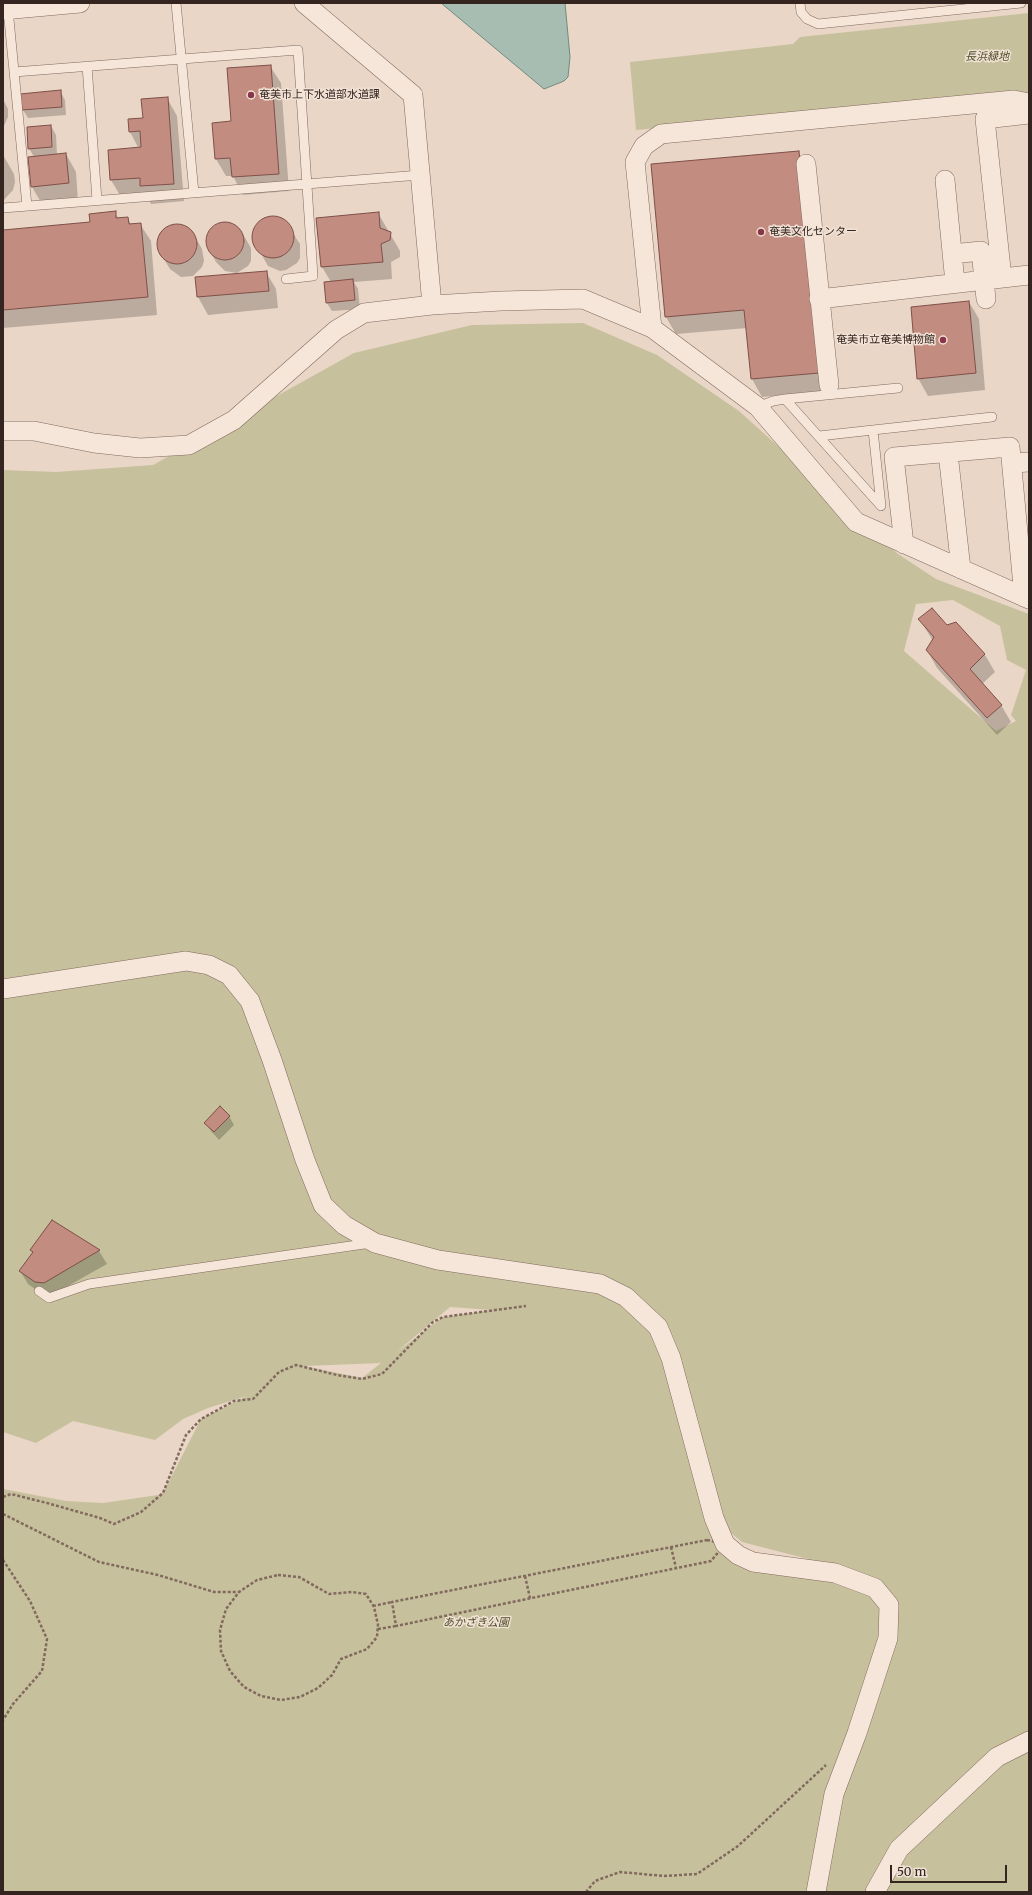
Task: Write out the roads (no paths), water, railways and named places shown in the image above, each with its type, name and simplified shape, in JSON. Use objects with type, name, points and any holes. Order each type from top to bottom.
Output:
[{"type":"street","points":[[6,10],[80,3]]},
{"type":"street","points":[[304,3],[413,94],[432,305]]},
{"type":"street","points":[[652,328],[635,162],[644,146],[661,134],[1014,100],[1029,103]]},
{"type":"street","points":[[1002,278],[985,119],[1029,114]]},
{"type":"street","points":[[806,164],[828,385]]},
{"type":"street","points":[[945,180],[955,283]]},
{"type":"street","points":[[952,254],[981,251],[986,300]]},
{"type":"street","points":[[819,299],[1029,275]]},
{"type":"street","points":[[3,431],[34,431],[94,443],[140,448],[189,445],[234,420],[336,330],[364,313],[432,305],[501,301],[584,299],[652,328],[758,407],[856,522],[904,544],[1027,598],[1020,463],[1010,447],[894,457],[904,544]]},
{"type":"street","points":[[948,453],[961,569]]},
{"type":"street","points":[[3,989],[186,961],[210,965],[230,975],[250,1001],[272,1060],[301,1148],[323,1205],[344,1225],[375,1243],[438,1260],[600,1284],[626,1296],[658,1327],[668,1352],[714,1518],[725,1544],[738,1555],[753,1562],[835,1573],[875,1588],[889,1606],[888,1638],[857,1733],[834,1794],[816,1892]]},
{"type":"street","points":[[875,1892],[899,1849],[997,1757],[1029,1741]]},
{"type":"lane","points":[[176,3],[180,59],[194,193]]},
{"type":"lane","points":[[800,3],[801,12],[807,19],[818,24],[941,7],[1022,3]]},
{"type":"lane","points":[[6,10],[14,72],[27,206]]},
{"type":"lane","points":[[14,72],[298,50],[313,276],[286,279]]},
{"type":"lane","points":[[87,66],[97,200]]},
{"type":"lane","points":[[3,208],[420,175]]},
{"type":"lane","points":[[758,407],[773,401],[785,399],[898,388]]},
{"type":"lane","points":[[785,399],[881,506],[873,430]]},
{"type":"lane","points":[[819,436],[992,417]]},
{"type":"lane","points":[[39,1291],[49,1298],[89,1284],[375,1243]]},
{"type":"place","name":"奄美市上下水道部水道課","points":[[251,95]]},
{"type":"place","name":"奄美文化センター","points":[[761,232]]},
{"type":"place","name":"奄美市立奄美博物館","points":[[943,340]]},
{"type":"park label","name":"長浜緑地","points":[[987,57]]},
{"type":"park label","name":"あかざき公園","points":[[476,1623]]}]
